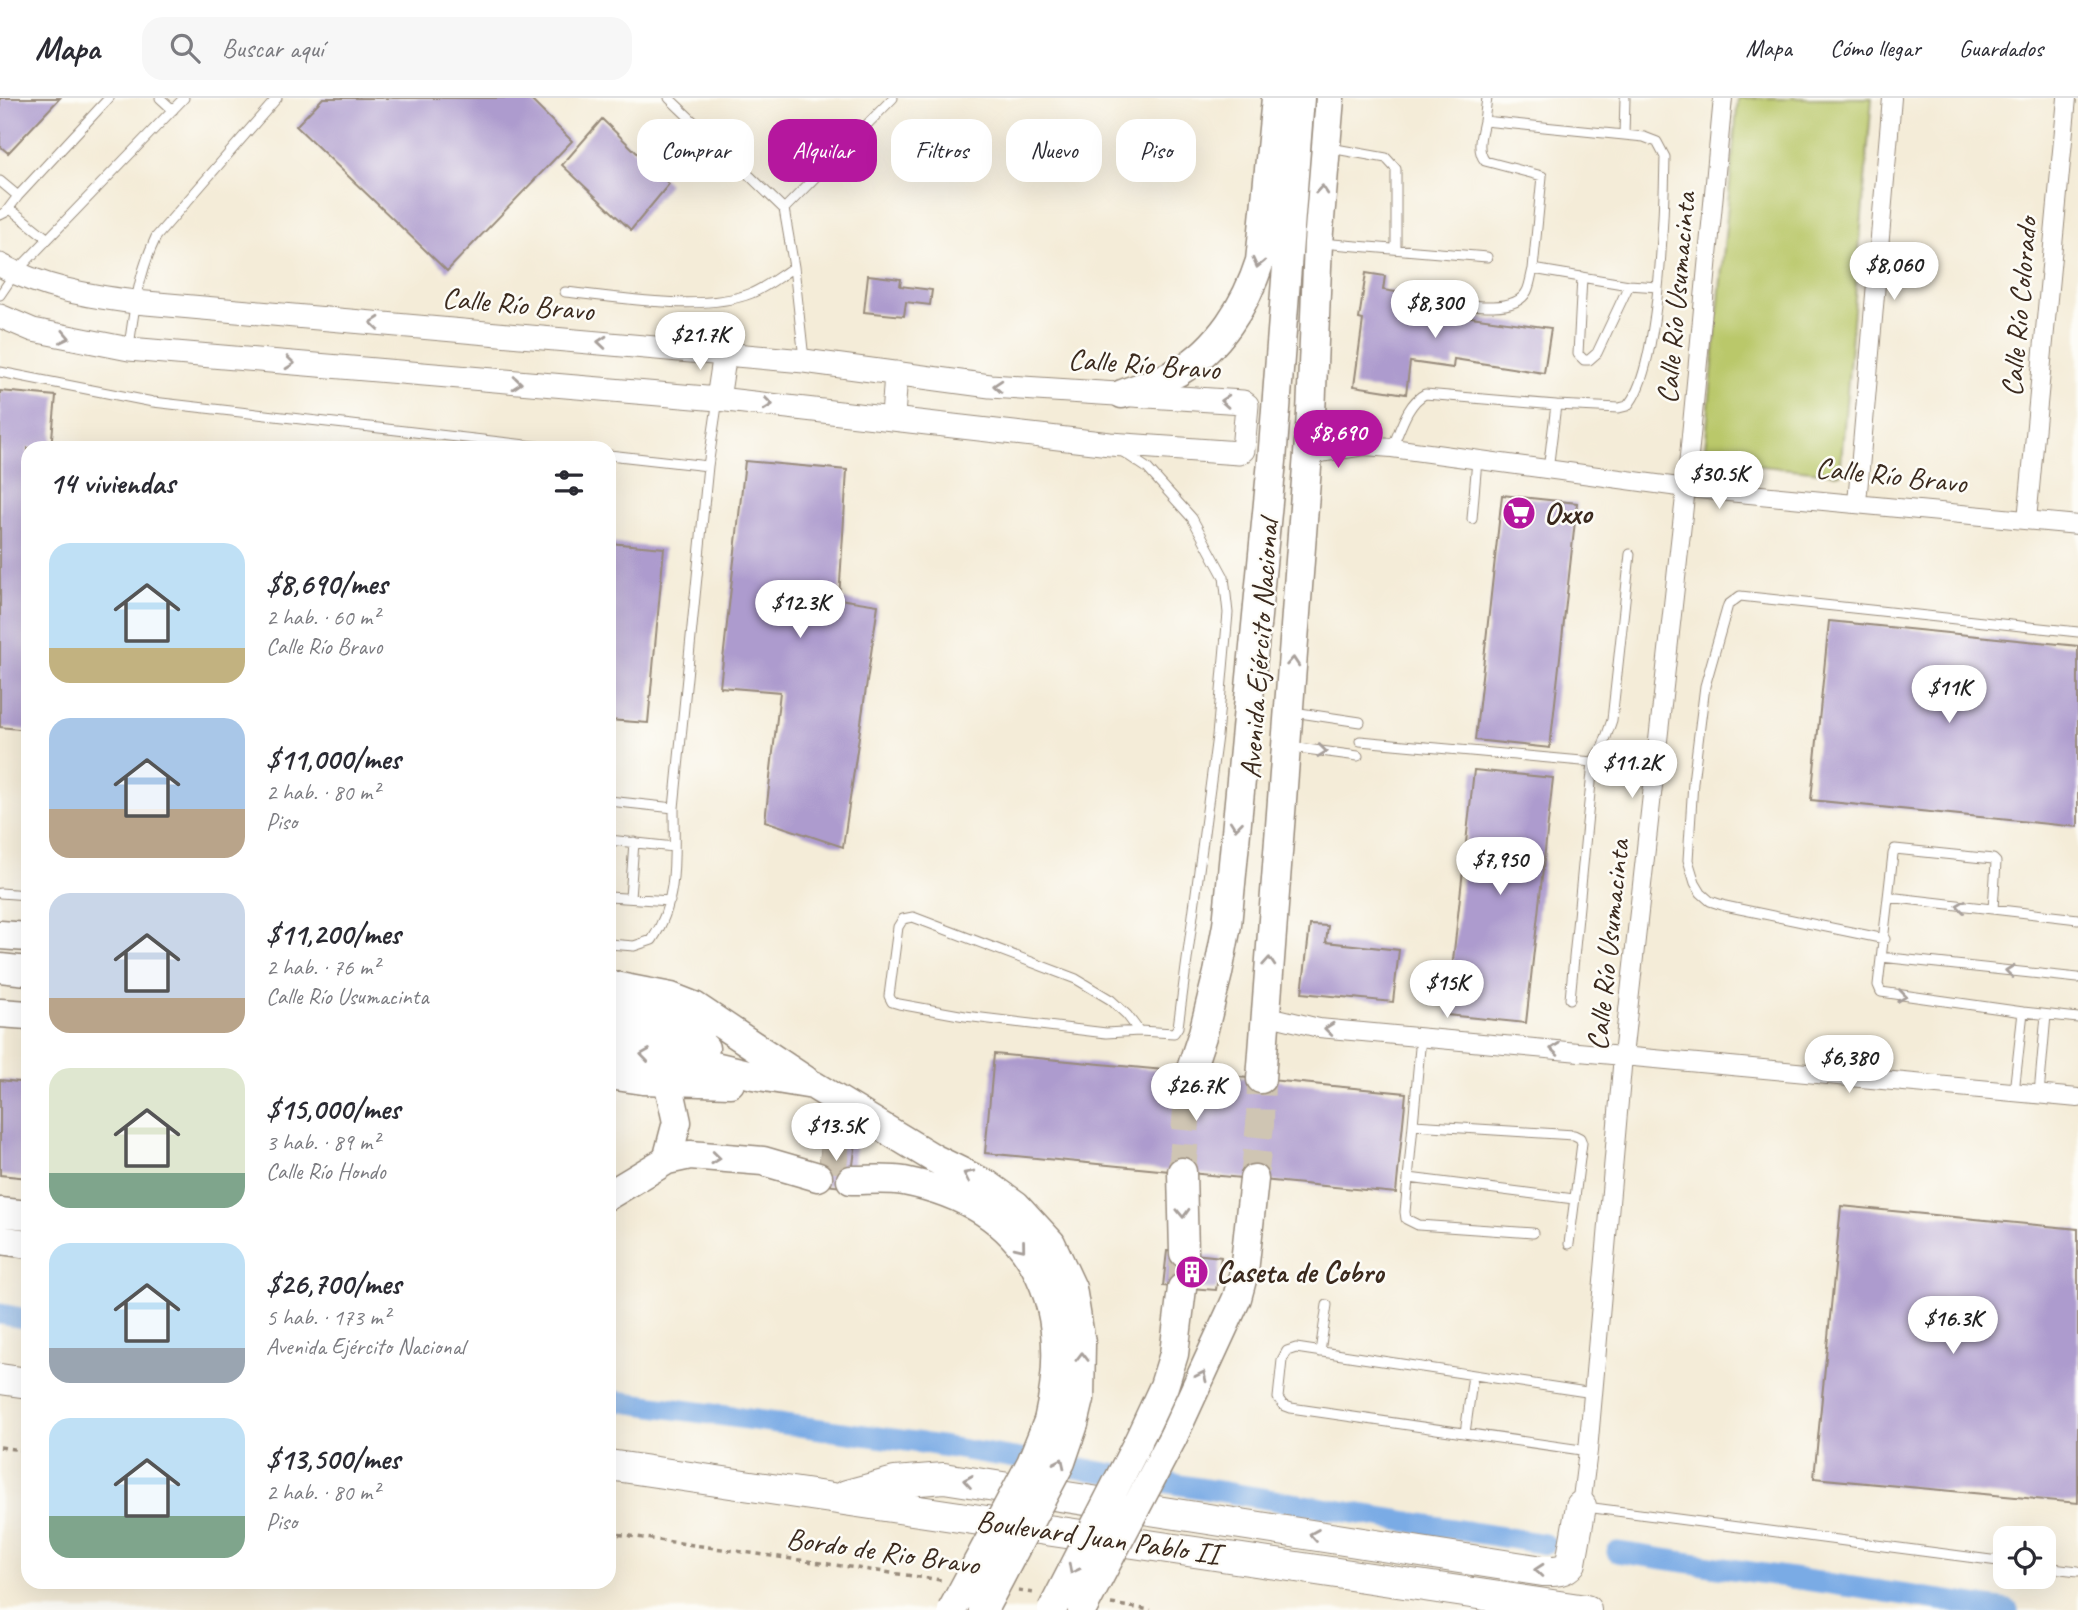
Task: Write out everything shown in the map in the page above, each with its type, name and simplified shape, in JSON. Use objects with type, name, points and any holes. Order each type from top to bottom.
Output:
[{"type":"highway","points":[[0,1379],[21,1382]]},
{"type":"highway","name":"Boulevard Juan Pablo II","points":[[616,1466],[1586,1610]]},
{"type":"highway","points":[[836,1499],[895,1482],[944,1478],[1543,1571],[1558,1571],[1567,1568],[1571,1563],[1581,1506]]},
{"type":"main road","points":[[1122,394],[1178,372],[1209,347],[1230,324],[1252,285],[1260,261],[1276,98]]},
{"type":"main road","name":"Avenida Ejército Nacional","points":[[1190,1072],[1218,973],[1227,925],[1272,461],[1300,98]]},
{"type":"main road","name":"Avenida Ejército Nacional","points":[[1261,1079],[1311,414],[1318,243],[1330,98]]},
{"type":"main road","points":[[1293,187],[1302,286],[1294,440],[1299,450],[1307,455]]},
{"type":"main road","points":[[0,935],[21,936]]},
{"type":"main road","points":[[0,968],[21,970]]},
{"type":"main road","points":[[616,986],[671,996],[694,1006],[813,1085],[935,1159],[988,1185],[1016,1205],[1051,1243],[1072,1288],[1078,1314],[1082,1372],[1080,1399],[1031,1463],[952,1610]]},
{"type":"main road","points":[[0,988],[21,990]]},
{"type":"main road","points":[[616,1009],[687,1021],[813,1085]]},
{"type":"main road","points":[[0,1013],[21,1014]]},
{"type":"main road","points":[[616,1032],[659,1036],[691,1043],[744,1064],[813,1085]]},
{"type":"main road","points":[[616,1051],[813,1085]]},
{"type":"main road","points":[[616,1076],[668,1081],[813,1085]]},
{"type":"main road","points":[[667,1160],[677,1122],[668,1081]]},
{"type":"main road","points":[[616,1191],[667,1160],[690,1155],[819,1167]]},
{"type":"main road","points":[[852,1171],[902,1180],[937,1190],[980,1209],[1017,1240],[1031,1258],[1043,1281],[1056,1329],[1056,1387],[1061,1423],[1061,1462],[983,1610]]},
{"type":"main road","points":[[1182,1172],[1184,1253]]},
{"type":"main road","points":[[1092,1607],[1230,1317],[1244,1272],[1254,1179]]},
{"type":"main road","points":[[0,1212],[21,1214]]},
{"type":"main road","points":[[0,1240],[21,1243]]},
{"type":"main road","points":[[1043,1602],[1138,1443],[1164,1386],[1174,1354],[1181,1288]]},
{"type":"street","name":"Calle Río Usumacinta","points":[[1581,1506],[1594,1393],[1623,1056],[1686,488],[1723,98]]},
{"type":"street","points":[[1857,503],[1892,98]]},
{"type":"street","name":"Calle Río Colorado","points":[[2027,520],[2067,98]]},
{"type":"street","name":"Calle Río Bravo","points":[[0,316],[33,330],[129,349],[718,399],[1110,443],[1239,453],[1243,450],[1247,405],[1243,402],[990,386],[726,353],[135,302],[92,297],[55,288],[7,269]]},
{"type":"street","points":[[718,399],[726,353]]},
{"type":"street","points":[[893,417],[896,373]]},
{"type":"street","name":"Calle Río Bravo","points":[[1311,414],[1364,446]]},
{"type":"street","name":"Calle Río Bravo","points":[[1307,455],[1364,446],[1392,448],[1686,488],[2078,525]]},
{"type":"street","points":[[1265,1015],[1319,1028],[2078,1098]]},
{"type":"lane","points":[[0,215],[109,98]]},
{"type":"lane","points":[[160,98],[173,110]]},
{"type":"lane","points":[[0,295],[7,269],[48,239],[184,98]]},
{"type":"lane","points":[[129,349],[135,302],[145,258],[156,237],[277,98]]},
{"type":"lane","points":[[668,98],[784,209],[794,267],[804,361]]},
{"type":"lane","points":[[784,209],[893,98]]},
{"type":"lane","points":[[1427,299],[1499,307],[1514,305],[1527,293],[1533,269],[1542,176],[1485,161],[1480,153],[1480,142],[1487,98]]},
{"type":"lane","points":[[1624,135],[1625,98]]},
{"type":"lane","points":[[1392,448],[1412,405],[1425,394],[1619,408],[1627,406],[1631,401],[1644,370],[1658,287],[1665,157],[1657,142],[1644,137],[1483,121]]},
{"type":"lane","points":[[1326,148],[1386,158],[1396,169],[1396,249]]},
{"type":"lane","points":[[0,181],[18,196]]},
{"type":"lane","points":[[9,208],[48,239]]},
{"type":"lane","points":[[1318,243],[1487,257]]},
{"type":"lane","points":[[565,292],[703,303],[750,294],[794,267]]},
{"type":"lane","points":[[1533,269],[1629,285],[1658,287]]},
{"type":"lane","points":[[1582,277],[1578,354],[1584,360],[1589,360],[1597,353],[1629,285]]},
{"type":"lane","points":[[0,372],[153,402],[491,441]]},
{"type":"lane","points":[[616,945],[634,946],[652,940],[666,915],[670,901],[674,808],[708,466],[718,399]]},
{"type":"lane","points":[[1548,470],[1556,405]]},
{"type":"lane","points":[[1110,443],[1147,468],[1192,517],[1224,578],[1228,613],[1217,736],[1178,1027],[1174,1033],[1106,1033],[965,1016],[895,1003],[888,996],[900,922],[907,917],[913,917],[1076,979],[1111,1000],[1139,1031]]},
{"type":"lane","points":[[616,456],[708,466]]},
{"type":"lane","points":[[1472,519],[1477,460]]},
{"type":"lane","points":[[1570,999],[1593,762],[1603,746],[1612,720],[1630,554]]},
{"type":"lane","points":[[1885,939],[1726,906],[1710,901],[1695,883],[1688,860],[1693,782],[1705,686],[1728,605],[1740,596],[2078,632]]},
{"type":"lane","points":[[1289,712],[1360,722]]},
{"type":"lane","points":[[1360,741],[1593,762]]},
{"type":"lane","points":[[1285,747],[1358,756]]},
{"type":"lane","points":[[616,802],[674,808]]},
{"type":"lane","points":[[616,841],[674,847]]},
{"type":"lane","points":[[630,898],[634,842]]},
{"type":"lane","points":[[1993,909],[1996,862],[1993,859],[1895,849],[1878,985],[1884,993],[2078,1018]]},
{"type":"lane","points":[[0,893],[21,894]]},
{"type":"lane","points":[[616,897],[670,901]]},
{"type":"lane","points":[[1888,897],[2078,919]]},
{"type":"lane","points":[[1881,957],[2078,978]]},
{"type":"lane","points":[[2014,1092],[2023,1012]]},
{"type":"lane","points":[[2039,1094],[2046,1015]]},
{"type":"lane","points":[[1421,1037],[1406,1219],[1415,1225],[1533,1233]]},
{"type":"lane","points":[[1414,1125],[1578,1137],[1582,1143],[1569,1244]]},
{"type":"lane","points":[[1409,1178],[1574,1199]]},
{"type":"lane","points":[[1320,1352],[1328,1305]]},
{"type":"lane","points":[[1588,1451],[1291,1408],[1283,1405],[1278,1398],[1282,1360],[1287,1351],[1296,1348],[1594,1393]]},
{"type":"lane","points":[[1465,1433],[1472,1375]]},
{"type":"lane","points":[[1581,1506],[1993,1560]]},
{"type":"lane","points":[[2056,1568],[2078,1571]]},
{"type":"path","points":[[0,1447],[21,1450]]},
{"type":"path","name":"Bordo de Rio Bravo","points":[[616,1534],[951,1582]]},
{"type":"path","name":"Bordo de Rio Bravo","points":[[1006,1590],[1043,1602]]},
{"type":"path","points":[[1092,1607],[1151,1610]]},
{"type":"green space","points":[[1738,98],[1872,98],[1840,474],[1704,460]]},
{"type":"building","points":[[0,98],[60,98],[8,153],[0,146]]},
{"type":"building","points":[[323,98],[529,98],[572,141],[447,271],[296,126]]},
{"type":"building","points":[[602,119],[637,153],[637,182],[669,184],[631,230],[562,165]]},
{"type":"building","points":[[1366,273],[1385,276],[1383,290],[1415,295],[1413,309],[1551,328],[1544,373],[1454,359],[1453,368],[1410,362],[1406,394],[1354,386],[1363,320],[1359,319]]},
{"type":"building","points":[[868,275],[901,279],[900,286],[932,290],[930,305],[906,302],[904,316],[864,312]]},
{"type":"building","points":[[0,391],[56,396],[52,441],[21,441],[21,729],[0,727]]},
{"type":"building","points":[[745,461],[847,470],[839,599],[878,605],[843,847],[765,821],[780,692],[720,687]]},
{"type":"building","points":[[1502,495],[1577,503],[1550,748],[1475,740]]},
{"type":"building","points":[[616,544],[664,548],[648,723],[616,721]]},
{"type":"building","points":[[1829,621],[2078,646],[2078,827],[1811,800]]},
{"type":"building","points":[[1474,770],[1553,778],[1526,1023],[1447,1015]]},
{"type":"building","points":[[1310,925],[1328,926],[1326,942],[1399,950],[1393,1002],[1302,993]]},
{"type":"building","points":[[994,1054],[1406,1093],[1396,1193],[985,1153]]},
{"type":"building","points":[[0,1080],[21,1082],[21,1177],[0,1175]]},
{"type":"building","points":[[823,1138],[856,1142],[850,1188],[817,1184]]},
{"type":"building","points":[[1841,1206],[2078,1229],[2078,1503],[1814,1478]]},
{"type":"building","name":"Caseta de Cobro","points":[[1167,1251],[1221,1257],[1216,1290],[1163,1286]]},
{"type":"waterway","points":[[0,1314],[21,1318]]},
{"type":"waterway","points":[[616,1401],[922,1443],[1545,1544]]},
{"type":"waterway","points":[[1617,1552],[2008,1610]]},
{"type":"tunnel","points":[[1182,1172],[1190,1072]]},
{"type":"tunnel","points":[[1254,1179],[1260,1125],[1261,1079]]},
{"type":"tunnel","points":[[820,1157],[853,1161]]},
{"type":"tunnel","points":[[1182,1288],[1184,1253]]},
{"type":"place","name":"Oxxo","points":[[1519,513]]},
{"type":"place","name":"Caseta de Cobro","points":[[1192,1272]]}]
